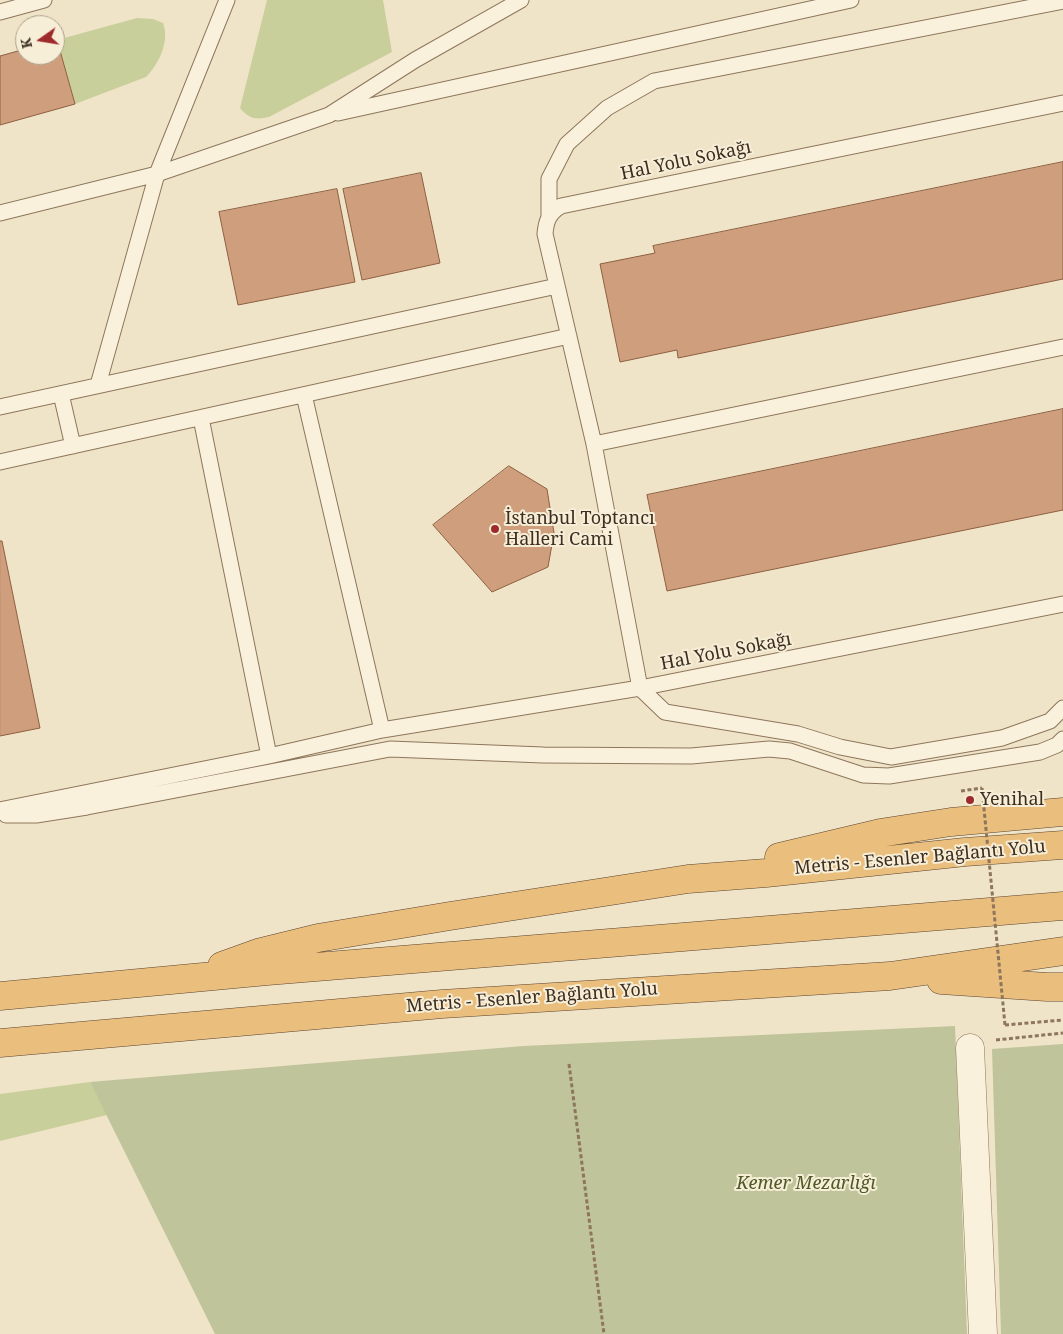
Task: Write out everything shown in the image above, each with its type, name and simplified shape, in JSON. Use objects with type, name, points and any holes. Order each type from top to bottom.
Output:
[{"type":"highway","points":[[688,879],[880,834],[951,822],[1063,812]]},
{"type":"highway","name":"Metris - Esenler Bağlantı Yolu","points":[[189,978],[261,952],[318,938],[688,879],[766,873],[965,852],[1063,845]]},
{"type":"highway","name":"Metris - Esenler Bağlantı Yolu","points":[[0,996],[189,978],[1063,906]]},
{"type":"highway","name":"Metris - Esenler Bağlantı Yolu","points":[[0,1043],[442,1004],[890,976],[1063,952]]},
{"type":"highway","points":[[890,976],[1047,988],[1063,987]]},
{"type":"street","points":[[970,1048],[983,1334]]},
{"type":"lane","points":[[0,12],[44,0]]},
{"type":"lane","points":[[98,385],[157,174],[227,0]]},
{"type":"lane","points":[[329,115],[415,60],[521,0]]},
{"type":"lane","points":[[0,213],[157,174],[329,115],[851,0]]},
{"type":"lane","points":[[549,217],[549,179],[567,144],[607,108],[654,81],[1063,1]]},
{"type":"lane","name":"Hal Yolu Sokağı","points":[[1063,103],[560,206],[549,217],[545,234],[594,444],[640,688],[1063,604]]},
{"type":"lane","points":[[0,407],[557,286]]},
{"type":"lane","points":[[0,462],[569,336]]},
{"type":"lane","points":[[594,444],[1063,347]]},
{"type":"lane","points":[[62,394],[73,446]]},
{"type":"lane","points":[[304,395],[382,730]]},
{"type":"lane","points":[[201,418],[269,756]]},
{"type":"lane","points":[[0,810],[269,756],[382,730],[640,688],[665,712],[798,734],[840,747],[891,757],[1002,738],[1050,722],[1063,708]]},
{"type":"lane","points":[[0,814],[45,814],[390,749],[542,755],[691,756],[769,748],[790,751],[863,775],[889,776],[1040,752],[1057,745],[1063,739]]},
{"type":"path","points":[[982,788],[1005,1025],[1063,1020]]},
{"type":"path","points":[[970,1048],[978,1042],[1063,1034]]},
{"type":"path","points":[[569,1064],[604,1334]]},
{"type":"green space","points":[[267,0],[383,0],[392,52],[269,117],[256,118],[250,116],[240,108]]},
{"type":"green space","points":[[137,18],[153,19],[163,23],[165,30],[162,52],[155,66],[146,77],[75,104],[64,65],[65,38]]},
{"type":"green space","name":"Kemer Mezarlığı","points":[[955,1026],[967,1334],[215,1334],[90,1082],[523,1046]]},
{"type":"green space","points":[[1063,1044],[1063,1334],[1001,1334],[992,1049]]},
{"type":"green space","points":[[90,1082],[107,1115],[0,1141],[0,1094]]},
{"type":"building","points":[[15,52],[15,65],[64,65],[75,104],[0,125],[0,56]]},
{"type":"building","points":[[1063,162],[1063,279],[678,358],[677,350],[620,362],[600,264],[655,253],[653,246]]},
{"type":"building","points":[[421,173],[440,263],[362,280],[343,189]]},
{"type":"building","points":[[337,189],[355,282],[238,305],[219,212]]},
{"type":"building","points":[[1063,409],[1063,510],[667,591],[647,495]]},
{"type":"building","name":"İstanbul Toptancı Halleri Cami","points":[[509,466],[547,489],[554,533],[548,567],[492,592],[433,525]]},
{"type":"building","points":[[0,541],[2,541],[40,728],[0,736]]},
{"type":"place","name":"İstanbul Toptancı Halleri Cami","points":[[495,529]]},
{"type":"place","name":"Yenihal","points":[[970,800]]}]
